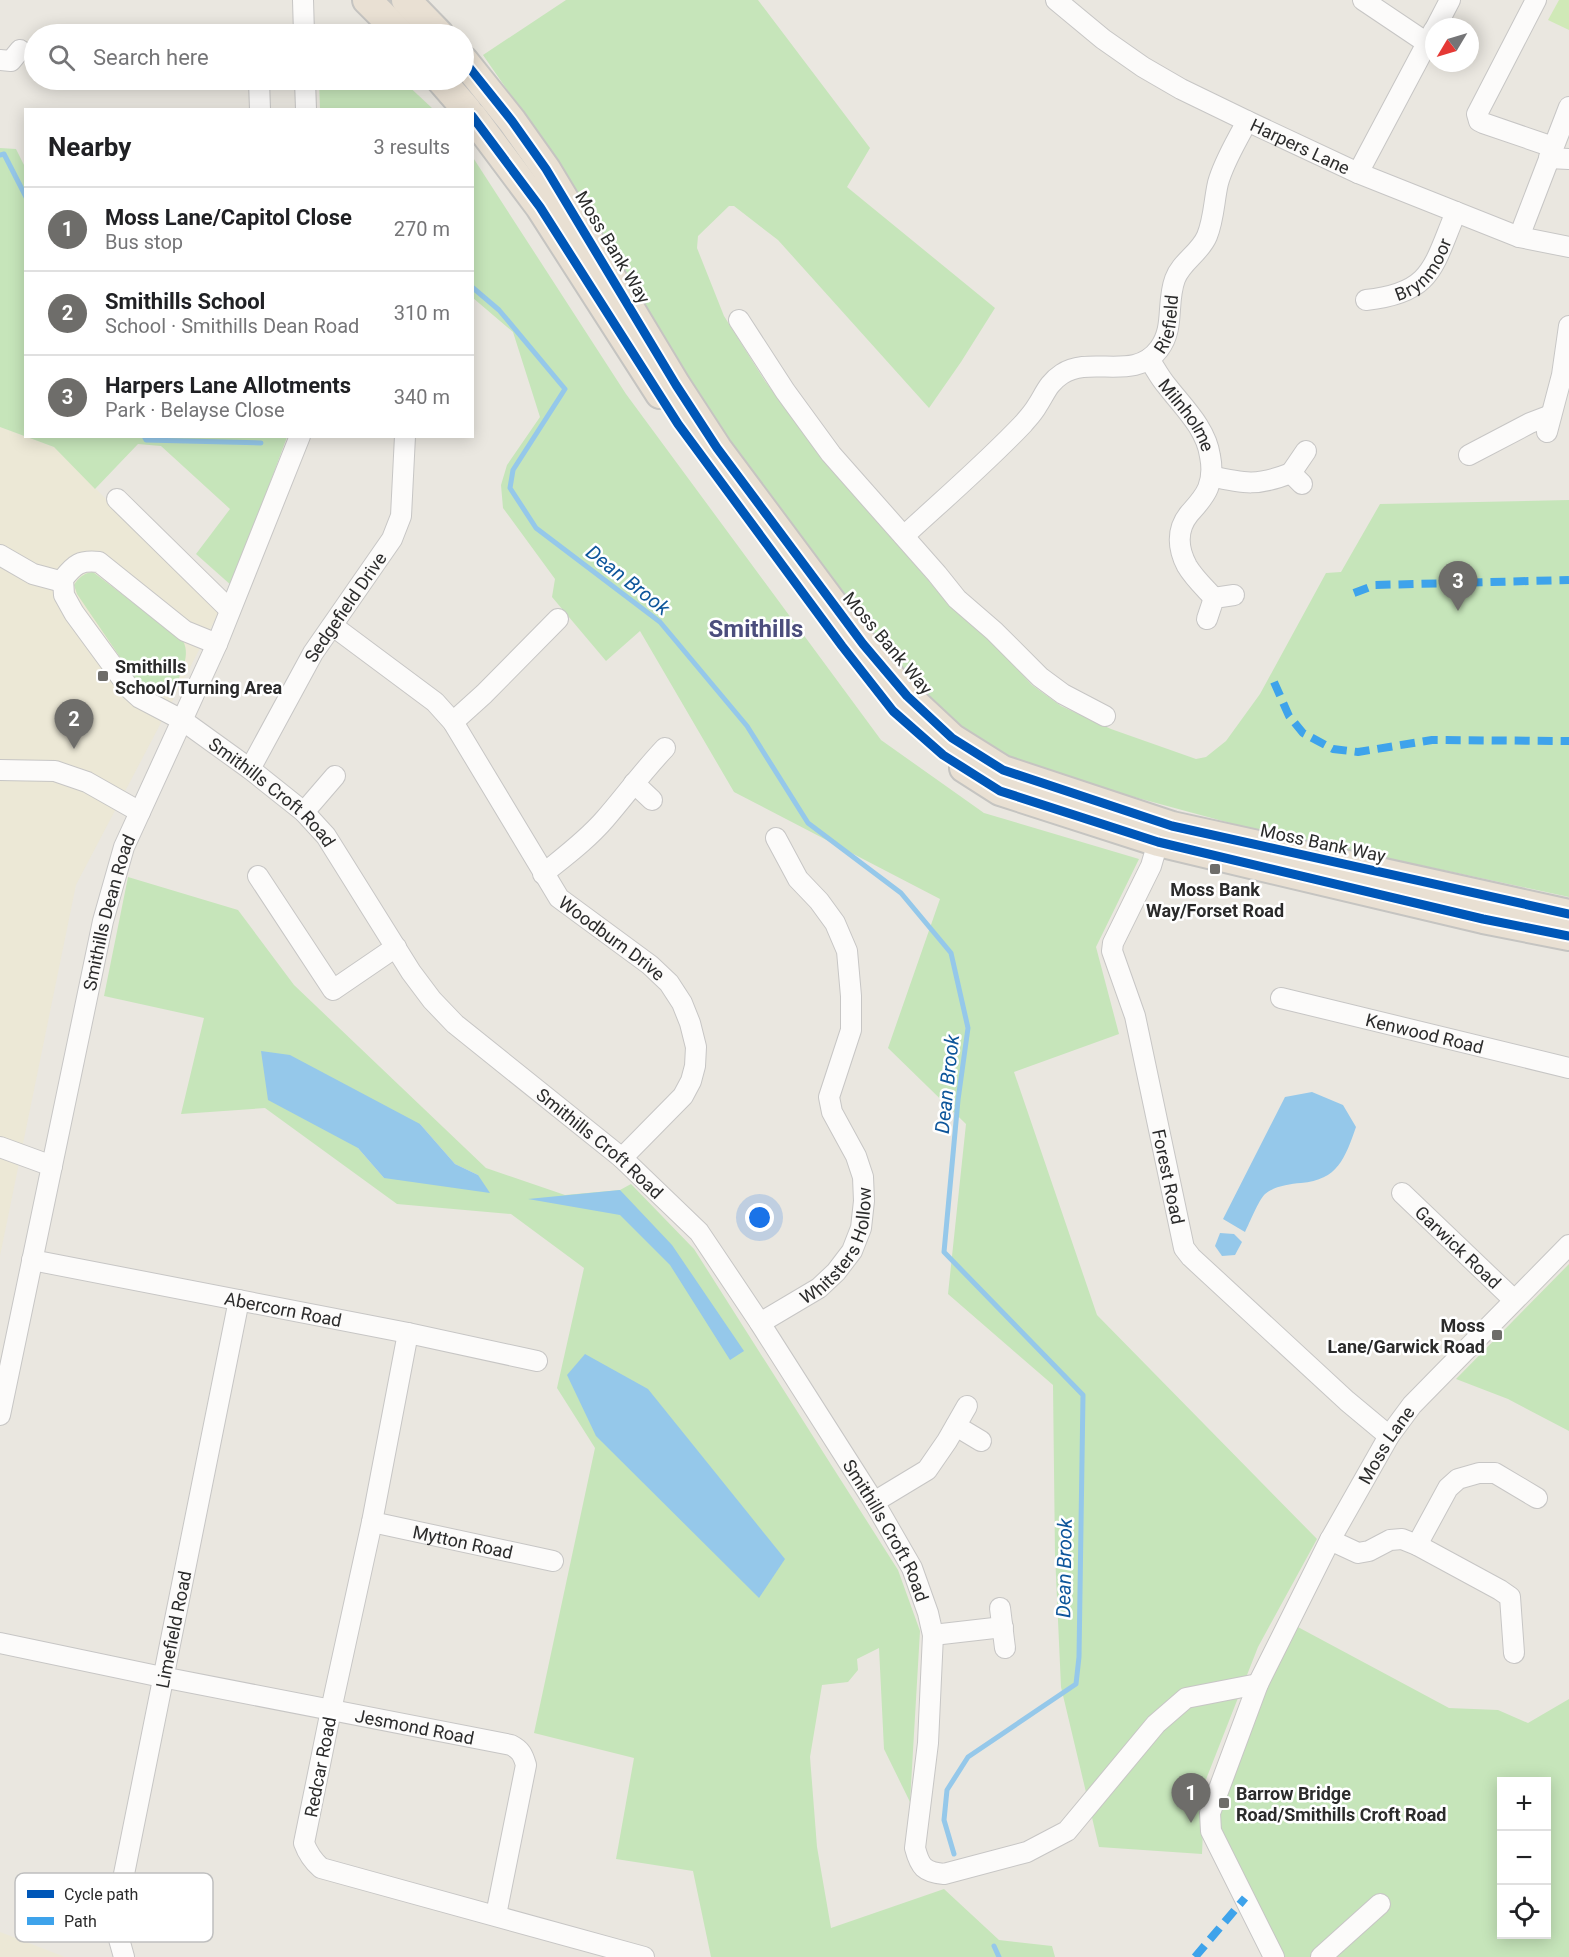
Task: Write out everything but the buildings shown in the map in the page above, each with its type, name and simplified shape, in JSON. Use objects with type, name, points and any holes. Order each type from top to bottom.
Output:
[{"type":"highway","points":[[367,0],[391,24]]},
{"type":"highway","points":[[406,0],[429,24]]},
{"type":"highway","name":"Moss Bank Way","points":[[474,74],[546,169],[676,385],[717,448],[863,644],[907,696],[952,738],[1003,770],[1172,825],[1569,914]]},
{"type":"highway","points":[[450,90],[465,108]]},
{"type":"highway","name":"Moss Bank Way","points":[[474,119],[540,207],[678,424],[842,646],[893,711],[943,755],[1000,791],[1158,842],[1483,919],[1569,936]]},
{"type":"street","points":[[303,0],[304,24]]},
{"type":"street","name":"Harpers Lane","points":[[1056,0],[1143,68],[1247,121],[1358,173],[1519,237],[1569,247]]},
{"type":"street","points":[[1362,0],[1425,30]]},
{"type":"street","points":[[1440,18],[1450,0]]},
{"type":"street","points":[[1536,0],[1478,110],[1477,117],[1483,123],[1557,155]]},
{"type":"street","points":[[1358,173],[1425,46]]},
{"type":"street","points":[[0,60],[11,61],[20,50]]},
{"type":"street","points":[[259,90],[260,108]]},
{"type":"street","points":[[305,90],[306,108]]},
{"type":"street","points":[[1519,237],[1557,155],[1569,107]]},
{"type":"street","name":"Riefield","points":[[904,536],[1011,449],[1047,387],[1064,373],[1089,368],[1125,367],[1149,359],[1158,351],[1168,330],[1175,277],[1200,249],[1206,237],[1211,224],[1219,180],[1247,121]]},
{"type":"street","name":"Brynmoor","points":[[1366,300],[1394,296],[1417,285],[1427,277],[1456,212]]},
{"type":"street","points":[[739,320],[763,340],[798,410],[831,454],[957,599],[1040,677],[1063,694],[1081,695],[1105,716]]},
{"type":"street","points":[[1468,455],[1522,427],[1550,424],[1562,375],[1569,326]]},
{"type":"street","name":"Milnholme","points":[[1149,359],[1165,384],[1197,424],[1210,453],[1208,487],[1187,517],[1181,529],[1179,542],[1188,568],[1214,598]]},
{"type":"street","name":"Smithills Dean Road","points":[[0,1415],[103,921],[124,847],[218,644],[299,438]]},
{"type":"street","name":"Sedgefield Drive","points":[[250,769],[313,653],[392,539],[401,516],[405,438]]},
{"type":"street","name":"Milnholme","points":[[1210,476],[1253,483],[1297,478],[1306,451]]},
{"type":"street","points":[[117,499],[230,610]]},
{"type":"street","points":[[0,555],[33,574],[63,582],[73,566],[86,560],[99,562],[185,631],[218,644]]},
{"type":"street","name":"Smithills Croft Road","points":[[63,582],[64,595],[74,613],[129,688],[140,698],[182,720],[250,769],[304,812],[326,836],[411,972],[432,1000],[455,1024],[622,1158],[699,1232],[760,1323],[874,1502],[912,1568],[928,1613],[933,1635],[928,1743],[915,1848],[919,1863],[930,1872],[944,1874],[1027,1852],[1067,1831],[1156,1724],[1186,1698],[1258,1684]]},
{"type":"street","points":[[1207,619],[1214,598],[1234,595]]},
{"type":"street","points":[[453,722],[558,619]]},
{"type":"street","name":"Woodburn Drive","points":[[333,626],[435,702],[453,722],[559,898],[650,965],[669,983],[682,1003],[696,1047],[691,1082],[683,1096],[622,1158]]},
{"type":"street","points":[[543,874],[596,828],[665,748]]},
{"type":"street","points":[[0,770],[55,771],[87,782],[140,812]]},
{"type":"street","points":[[304,812],[335,776]]},
{"type":"street","points":[[634,783],[652,800]]},
{"type":"street","name":"Forest Road","points":[[1158,842],[1151,866],[1113,943],[1112,951],[1135,1016],[1184,1248],[1347,1401],[1389,1436]]},
{"type":"street","name":"Whitsters Hollow","points":[[760,1323],[819,1288],[836,1272],[852,1251],[861,1228],[864,1201],[863,1177],[856,1156],[832,1112],[829,1096],[851,1030],[847,951],[835,923],[819,901],[798,879],[783,843]]},
{"type":"street","points":[[258,876],[333,990],[396,947]]},
{"type":"street","name":"Kenwood Road","points":[[1281,998],[1569,1068]]},
{"type":"street","points":[[0,1147],[52,1166]]},
{"type":"street","name":"Garwick Road","points":[[1402,1193],[1514,1300]]},
{"type":"street","name":"Moss Lane","points":[[1274,1957],[1211,1831],[1210,1813],[1258,1684],[1330,1540],[1389,1436],[1412,1405],[1569,1245]]},
{"type":"street","name":"Abercorn Road","points":[[32,1260],[408,1333],[537,1361]]},
{"type":"street","name":"Limefield Road","points":[[124,1873],[239,1300]]},
{"type":"street","name":"Redcar Road","points":[[408,1333],[372,1522],[304,1844],[313,1861],[321,1868],[644,1957]]},
{"type":"street","points":[[874,1502],[927,1470],[956,1426],[966,1406]]},
{"type":"street","points":[[956,1426],[981,1441]]},
{"type":"street","points":[[1417,1545],[1448,1488],[1458,1479],[1479,1473],[1495,1473],[1537,1498]]},
{"type":"street","name":"Mytton Road","points":[[372,1522],[553,1561]]},
{"type":"street","points":[[1330,1540],[1358,1553],[1369,1551],[1390,1540],[1402,1539],[1500,1590],[1510,1597],[1514,1653]]},
{"type":"street","points":[[1000,1608],[1005,1648]]},
{"type":"street","points":[[933,1635],[1003,1628]]},
{"type":"street","name":"Jesmond Road","points":[[0,1643],[511,1745],[519,1749],[526,1765],[496,1915]]},
{"type":"street","points":[[1321,1957],[1380,1904]]},
{"type":"street","name":"Limefield Road","points":[[120,1942],[124,1957]]},
{"type":"shaded area","points":[[0,427],[24,436],[24,438],[54,447],[219,612],[76,885],[0,1256]]},
{"type":"shaded area","points":[[0,1932],[15,1938],[15,1942],[26,1942],[65,1957],[0,1957]]},
{"type":"green space","points":[[566,0],[758,0],[870,148],[847,187],[995,308],[929,408],[778,240],[734,206],[729,206],[698,236],[697,248],[724,316],[765,381],[806,436],[944,599],[982,632],[1032,685],[1061,706],[1111,729],[1196,759],[1206,757],[1226,741],[1260,694],[1326,573],[1341,572],[1380,504],[1569,500],[1569,897],[1256,830],[1071,780],[1003,755],[956,724],[918,690],[712,420],[587,205],[483,55]]},
{"type":"green space","points":[[1559,0],[1569,0],[1569,30],[1548,20]]},
{"type":"green space","points":[[319,90],[413,90],[432,108],[320,108]]},
{"type":"green space","points":[[0,148],[16,149],[24,165],[24,436],[0,427]]},
{"type":"green space","points":[[474,159],[626,394],[881,740],[984,813],[1139,859],[1096,947],[1119,1034],[1014,1072],[1097,1315],[1317,1539],[1258,1647],[1205,1782],[1202,1854],[1099,1847],[1061,1687],[1055,1554],[1053,1385],[948,1294],[966,1124],[888,1048],[940,899],[734,792],[640,631],[606,661],[552,597],[555,579],[503,508],[501,485],[507,465],[540,417],[513,332],[474,299]]},
{"type":"green space","points":[[30,438],[287,438],[232,586],[196,554],[230,509],[161,446],[138,444],[95,489],[54,447]]},
{"type":"green space","points":[[93,572],[183,641],[185,661],[172,694],[156,696],[141,688],[77,594],[74,585],[76,582],[84,574]]},
{"type":"green space","points":[[128,877],[238,910],[294,985],[486,1168],[565,1195],[620,1190],[631,1184],[694,1249],[898,1570],[920,1631],[910,1802],[884,1749],[879,1648],[857,1659],[858,1670],[848,1682],[822,1685],[810,1757],[817,1847],[831,1928],[944,1889],[999,1940],[1052,1946],[1055,1957],[711,1957],[693,1871],[616,1859],[634,1758],[534,1733],[595,1448],[557,1388],[584,1268],[511,1214],[397,1204],[265,1108],[181,1114],[204,1018],[104,996]],"holes":[[[420,1124],[455,1164],[478,1175],[384,1178],[358,1148]]]},
{"type":"green space","points":[[1569,1264],[1569,1431],[1508,1399],[1456,1379]]},
{"type":"green space","points":[[1296,1626],[1449,1708],[1498,1710],[1528,1723],[1569,1699],[1569,1957],[1274,1957],[1211,1831],[1258,1684]]},
{"type":"water","points":[[261,1051],[290,1055],[420,1124],[455,1164],[478,1175],[490,1193],[384,1178],[358,1148],[268,1100]]},
{"type":"water","points":[[1312,1092],[1343,1105],[1356,1127],[1344,1158],[1332,1172],[1324,1177],[1314,1181],[1282,1186],[1265,1194],[1245,1232],[1223,1219],[1285,1097]]},
{"type":"water","points":[[620,1190],[672,1245],[744,1351],[730,1360],[670,1265],[620,1215],[528,1199]]},
{"type":"water","points":[[1220,1233],[1234,1234],[1242,1242],[1235,1255],[1222,1256],[1215,1246]]},
{"type":"water","points":[[585,1354],[648,1389],[785,1559],[759,1598],[596,1436],[567,1375]]},
{"type":"waterway","name":"Dean Brook","points":[[0,155],[4,154],[24,193]]},
{"type":"waterway","name":"Dean Brook","points":[[474,289],[499,310],[565,389],[513,470],[510,488],[536,528],[660,622],[747,726],[808,823],[901,893],[951,953],[968,1028],[958,1100],[944,1252],[1083,1395],[1079,1657],[1076,1684],[968,1757],[947,1790],[944,1820],[954,1854]]},
{"type":"waterway","name":"Dean Brook","points":[[145,438],[146,440],[261,443]]},
{"type":"waterway","name":"Dean Brook","points":[[994,1946],[999,1957]]},
{"type":"marked path","points":[[1354,593],[1375,585],[1569,580]]},
{"type":"marked path","points":[[1274,682],[1289,716],[1303,733],[1333,749],[1358,752],[1432,740],[1569,741]]},
{"type":"marked path","points":[[1195,1957],[1245,1898]]},
{"type":"cycle path","points":[[474,74],[546,169],[676,385],[717,448],[863,644],[907,696],[952,738],[1003,770],[1172,826],[1569,914]]},
{"type":"cycle path","points":[[474,119],[540,207],[678,424],[842,646],[893,711],[943,755],[1000,791],[1158,842],[1483,919],[1569,936]]},
{"type":"place","name":"Harpers Lane Allotments","points":[[1458,611]]},
{"type":"place","name":"Smithills School/Turning Area","points":[[103,676]]},
{"type":"place","name":"Smithills School","points":[[74,749]]},
{"type":"place","name":"Moss Bank Way/Forset Road","points":[[1215,869]]},
{"type":"place","name":"Moss Lane/Garwick Road","points":[[1497,1335]]},
{"type":"place","name":"Barrow Bridge Road/Smithills Croft Road","points":[[1224,1803]]},
{"type":"place","name":"Moss Lane/Capitol Close","points":[[1191,1823]]},
{"type":"district","name":"Smithills","points":[[756,629]]}]
